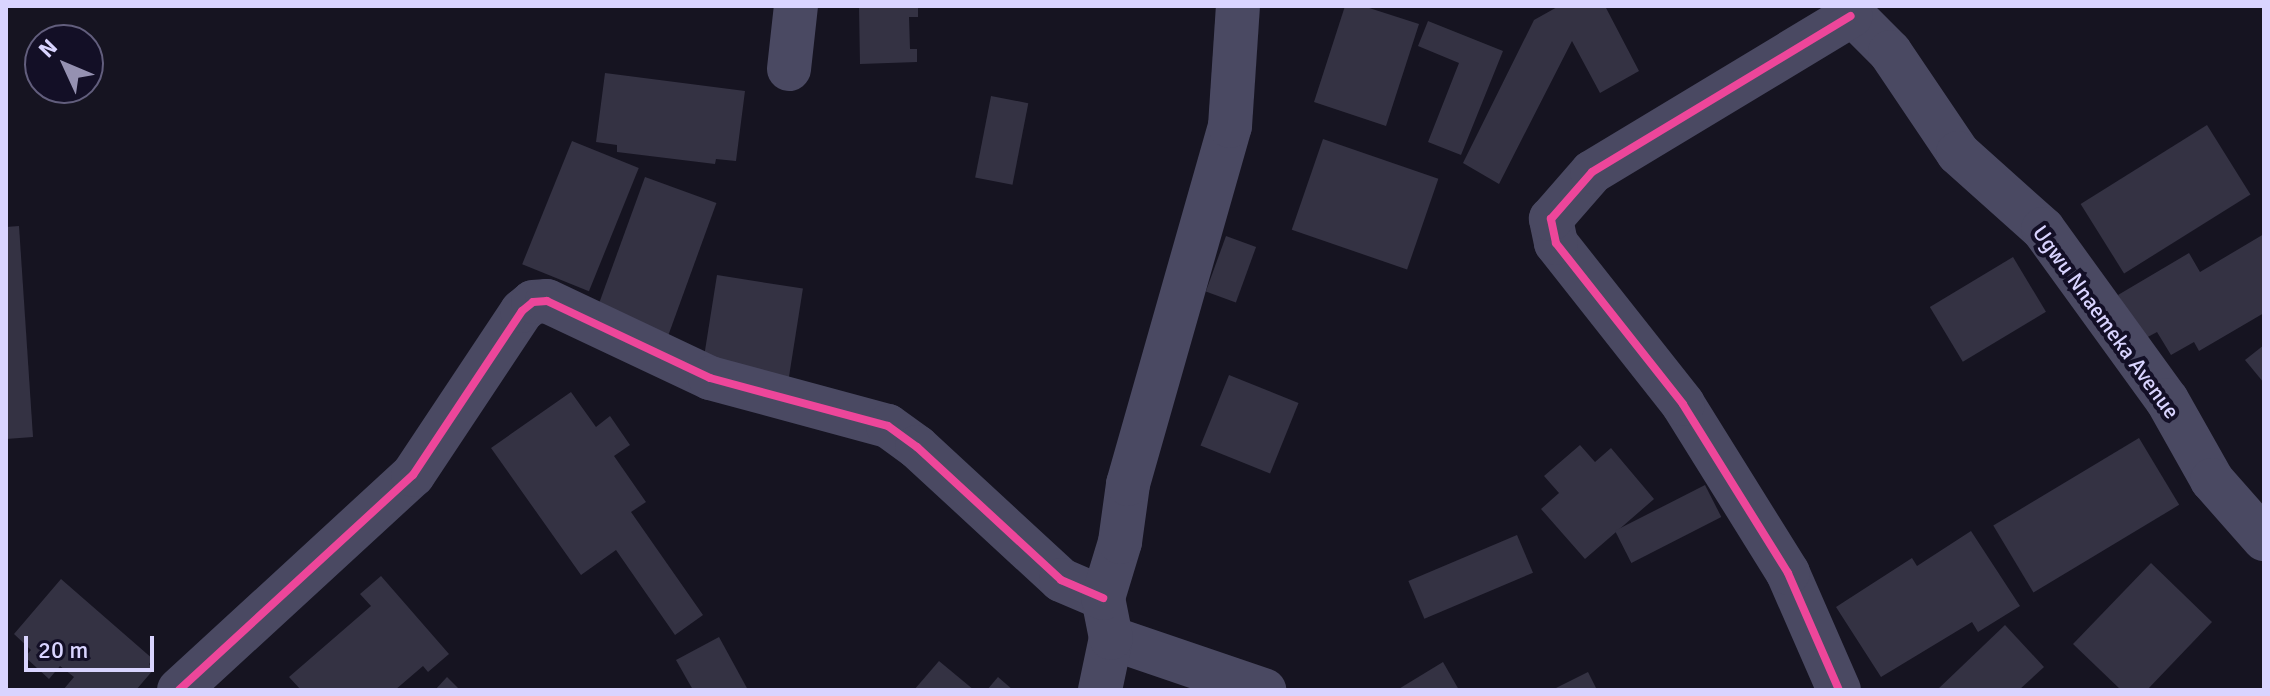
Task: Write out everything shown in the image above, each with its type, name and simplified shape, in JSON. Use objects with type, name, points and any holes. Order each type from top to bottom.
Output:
[{"type":"street","points":[[789,69],[796,6]]},
{"type":"street","points":[[1100,690],[1107,618],[1128,484],[1230,126],[1238,6]]},
{"type":"street","points":[[1839,690],[1788,573],[1683,404],[1556,243],[1551,219],[1592,172],[1847,11]]},
{"type":"street","name":"Ugwu Nnaemeka Avenue","points":[[1847,11],[1890,52],[1958,153],[2043,229],[2167,400],[2212,480],[2264,539]]},
{"type":"street","points":[[179,690],[413,475],[522,311],[533,302],[547,301],[710,378],[888,426],[917,447],[1061,580],[1107,618],[1264,690]]},
{"type":"building","points":[[859,6],[918,6],[918,17],[909,17],[910,49],[917,49],[917,62],[860,64]]},
{"type":"building","points":[[1345,6],[1363,6],[1419,24],[1386,126],[1314,102]]},
{"type":"building","points":[[1559,6],[1605,6],[1639,71],[1600,93],[1572,41],[1499,184],[1463,163],[1534,20]]},
{"type":"building","points":[[1428,21],[1503,51],[1461,155],[1428,142],[1459,63],[1418,46]]},
{"type":"building","points":[[605,73],[745,91],[736,161],[716,159],[715,164],[617,152],[617,145],[596,142]]},
{"type":"building","points":[[991,96],[1028,103],[1012,185],[975,177]]},
{"type":"building","points":[[2207,125],[2250,195],[2124,273],[2081,204]]},
{"type":"building","points":[[1323,139],[1438,179],[1407,269],[1292,230]]},
{"type":"building","points":[[572,141],[639,168],[589,291],[522,264]]},
{"type":"building","points":[[645,177],[716,203],[665,345],[593,319]]},
{"type":"building","points":[[19,226],[33,437],[6,439],[6,227]]},
{"type":"building","points":[[2264,234],[2264,313],[2199,351],[2194,342],[2171,355],[2157,332],[2144,339],[2118,295],[2189,253],[2200,272]]},
{"type":"building","points":[[1226,236],[1256,247],[1236,302],[1206,291]]},
{"type":"building","points":[[2013,257],[2046,312],[1963,362],[1930,307]]},
{"type":"building","points":[[717,275],[803,289],[788,382],[702,369]]},
{"type":"building","points":[[2264,345],[2264,383],[2245,360]]},
{"type":"building","points":[[1229,375],[1299,403],[1270,474],[1201,445]]},
{"type":"building","points":[[571,392],[596,427],[610,416],[630,445],[614,456],[646,502],[631,512],[703,615],[675,635],[616,550],[581,575],[491,448]]},
{"type":"building","points":[[2139,438],[2179,505],[2033,592],[1993,526]]},
{"type":"building","points":[[1580,445],[1595,462],[1611,448],[1654,499],[1585,559],[1541,509],[1559,493],[1544,476]]},
{"type":"building","points":[[1705,485],[1721,517],[1631,563],[1615,531]]},
{"type":"building","points":[[1971,531],[2020,606],[1978,632],[1972,622],[1881,677],[1836,607],[1912,558],[1917,566]]},
{"type":"building","points":[[1517,535],[1533,573],[1424,619],[1408,581]]},
{"type":"building","points":[[2151,563],[2212,622],[2147,690],[2121,690],[2073,644]]},
{"type":"building","points":[[381,576],[449,654],[428,672],[423,666],[395,690],[301,690],[289,677],[371,606],[360,594]]},
{"type":"building","points":[[61,579],[154,660],[149,664],[154,669],[136,690],[63,690],[74,677],[60,666],[49,679],[25,657],[31,650],[14,634]]},
{"type":"building","points":[[2005,625],[2044,667],[2019,690],[1937,690]]},
{"type":"building","points":[[719,637],[748,690],[693,690],[676,660]]},
{"type":"building","points":[[939,661],[974,690],[914,690]]},
{"type":"building","points":[[1443,662],[1459,690],[1397,690]]},
{"type":"building","points":[[1588,672],[1597,690],[1552,690]]},
{"type":"building","points":[[447,677],[460,690],[435,690]]},
{"type":"building","points":[[998,677],[1013,690],[987,690]]},
{"type":"cycle path","points":[[1839,690],[1788,573],[1683,404],[1556,243],[1551,219],[1592,172],[1851,16]]},
{"type":"cycle path","points":[[179,690],[413,475],[522,311],[533,302],[547,301],[710,378],[888,426],[917,447],[1061,580],[1103,598]]}]
